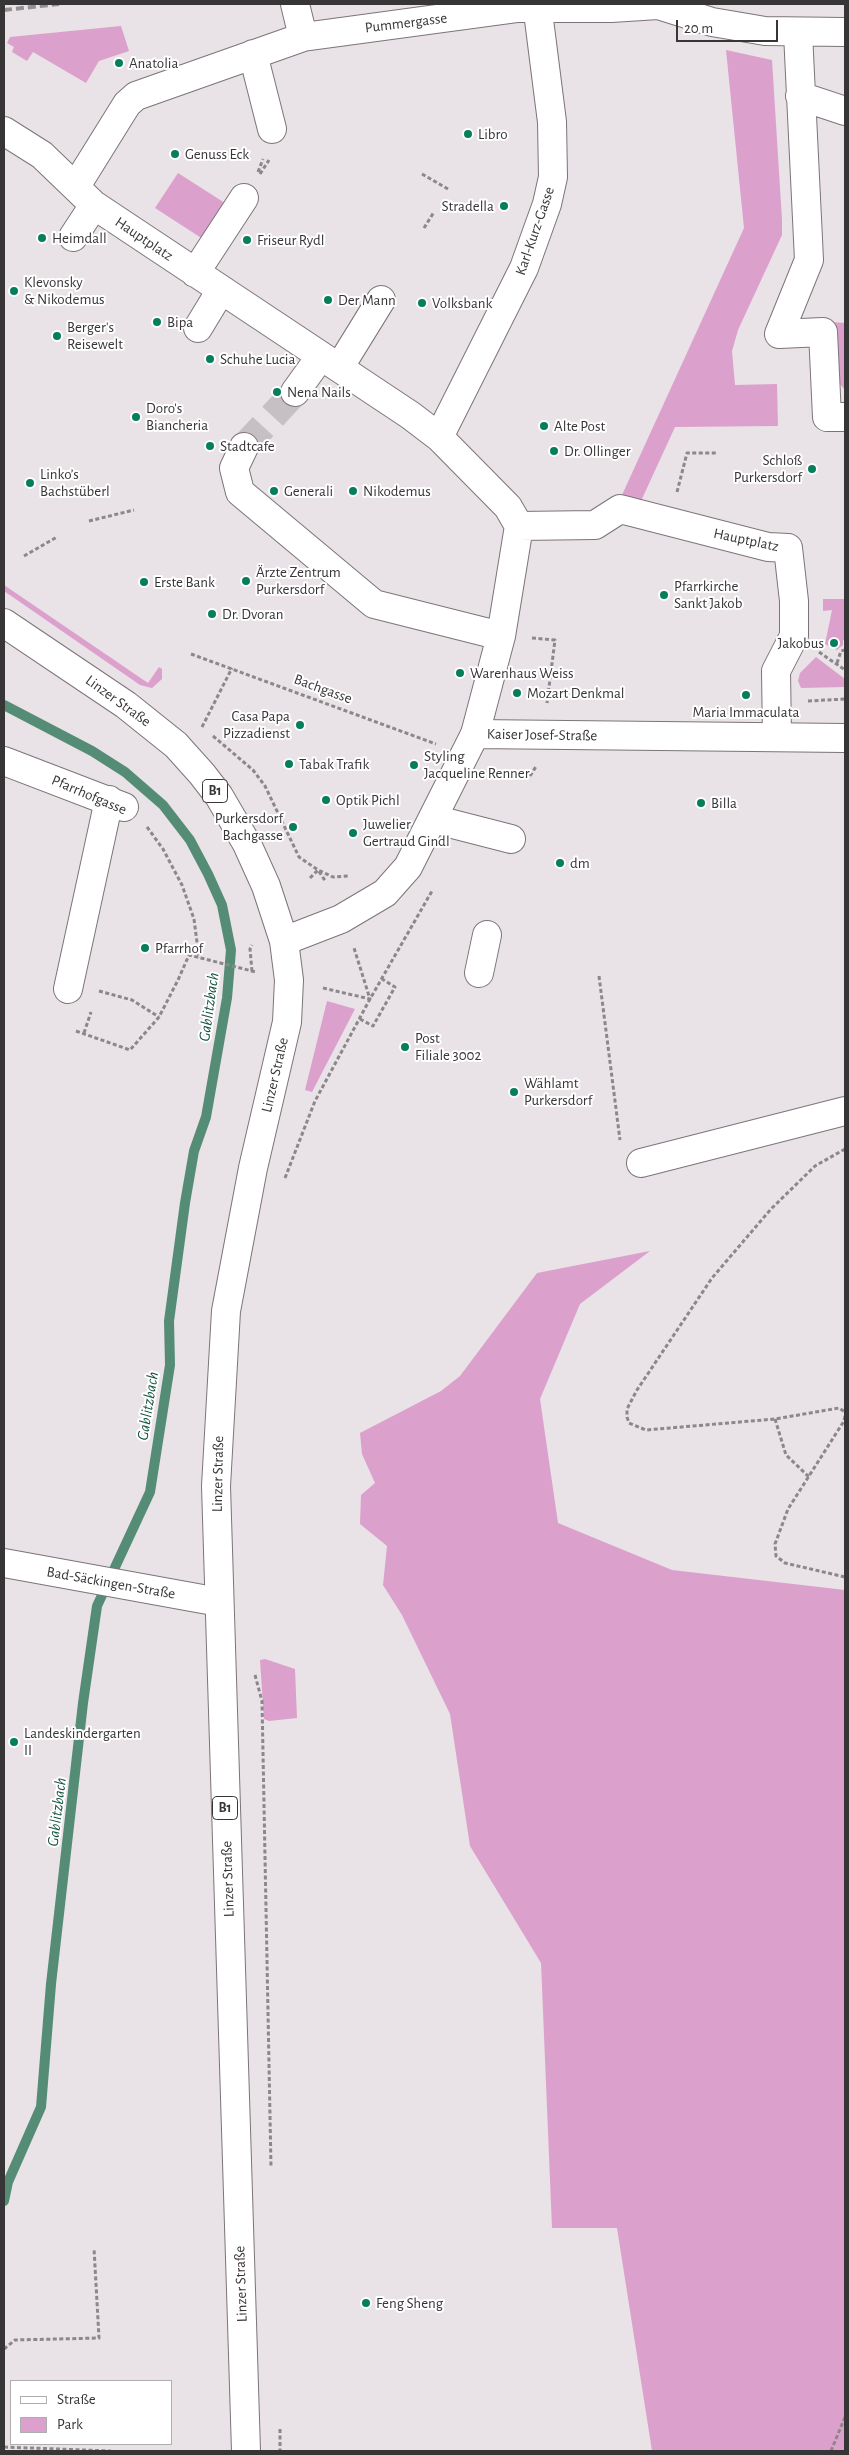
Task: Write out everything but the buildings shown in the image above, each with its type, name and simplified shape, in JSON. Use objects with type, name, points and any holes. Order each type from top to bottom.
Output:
[{"type":"street","points":[[295,4],[302,37]]},
{"type":"street","name":"Pummergasse","points":[[85,196],[94,155],[127,104],[136,96],[302,37],[538,6],[611,8],[658,5],[712,22],[764,31],[798,33],[845,32]]},
{"type":"street","name":"Karl-Kurz-Gasse","points":[[440,437],[524,268],[547,204],[553,177],[552,122],[538,6]]},
{"type":"street","points":[[798,33],[809,260],[779,334],[822,332],[827,417],[845,416]]},
{"type":"street","points":[[253,54],[269,140]]},
{"type":"street","points":[[800,96],[845,111]]},
{"type":"street","name":"Hauptplatz","points":[[5,135],[42,155],[85,196],[195,273],[410,415],[440,437],[508,507],[519,526],[595,525],[620,509],[768,547],[788,548],[794,601],[794,636],[776,671],[777,737]]},
{"type":"street","points":[[73,237],[85,196]]},
{"type":"street","points":[[195,273],[244,198]]},
{"type":"street","points":[[198,328],[221,290]]},
{"type":"street","points":[[295,392],[330,362],[380,300]]},
{"type":"street","points":[[244,447],[234,468],[240,492],[374,604],[501,636]]},
{"type":"street","points":[[475,734],[501,636],[519,526]]},
{"type":"street","name":"Linzer Straße","points":[[4,623],[126,705],[176,746],[202,774],[219,796],[248,844],[266,886],[284,941],[289,980],[287,1022],[253,1168],[226,1310],[216,1486],[246,2451]]},
{"type":"street","name":"Kaiser Josef-Straße","points":[[284,941],[341,919],[385,893],[408,867],[475,734],[845,738]]},
{"type":"street","name":"Pfarrhofgasse","points":[[4,761],[117,804]]},
{"type":"street","points":[[69,985],[117,804]]},
{"type":"street","points":[[433,819],[511,839]]},
{"type":"street","points":[[479,973],[487,935]]},
{"type":"street","points":[[641,1164],[845,1111]]},
{"type":"street","name":"Bad-Säckingen-Straße","points":[[4,1563],[219,1602]]},
{"type":"path","points":[[258,174],[269,140]]},
{"type":"path","points":[[422,174],[448,189]]},
{"type":"path","points":[[424,228],[434,212]]},
{"type":"path","points":[[658,520],[679,488],[686,453],[717,453]]},
{"type":"path","points":[[90,521],[134,510]]},
{"type":"path","points":[[24,556],[57,537]]},
{"type":"path","points":[[501,636],[555,640],[548,693],[546,736]]},
{"type":"path","points":[[837,662],[841,652],[845,650]]},
{"type":"path","name":"Bachgasse","points":[[191,654],[445,748]]},
{"type":"path","points":[[232,668],[202,727],[253,770],[265,786],[299,857],[318,870],[333,877],[354,875]]},
{"type":"path","name":"Pfarrhofgasse","points":[[117,804],[142,821],[163,849],[182,885],[194,919],[199,959]]},
{"type":"path","points":[[310,878],[318,870]]},
{"type":"path","points":[[318,870],[326,882]]},
{"type":"path","points":[[282,1187],[316,1101],[370,999],[408,933]]},
{"type":"path","points":[[252,945],[250,949],[252,971]]},
{"type":"path","points":[[353,948],[370,999]]},
{"type":"path","points":[[76,1031],[130,1050],[159,1017],[189,955],[258,973]]},
{"type":"path","points":[[599,976],[616,1122]]},
{"type":"path","points":[[360,1018],[372,1026],[395,987],[382,980]]},
{"type":"path","points":[[69,985],[132,1000],[159,1017]]},
{"type":"path","points":[[324,988],[370,999]]},
{"type":"path","points":[[845,1149],[809,1172],[771,1210],[712,1278],[637,1390],[627,1409],[627,1417],[629,1423],[646,1430],[775,1419],[839,1408],[845,1412]]},
{"type":"path","points":[[845,1416],[844,1421],[788,1509],[781,1524],[776,1544],[776,1556],[785,1563],[845,1577]]},
{"type":"path","points":[[775,1419],[786,1455],[808,1476]]},
{"type":"path","points":[[253,1666],[262,1701],[271,2170]]},
{"type":"path","points":[[4,2349],[15,2340],[98,2338],[94,2248]]},
{"type":"path","points":[[831,2451],[845,2417]]},
{"type":"path","points":[[279,2422],[280,2451]]},
{"type":"path","points":[[4,2447],[111,2451]]},
{"type":"green space","points":[[121,26],[129,51],[99,61],[86,83],[33,52],[27,61],[12,52],[14,47],[7,43],[10,37]]},
{"type":"green space","points":[[726,50],[772,60],[782,235],[738,330],[732,351],[735,385],[777,384],[778,426],[675,427],[641,501],[622,495],[744,228]]},
{"type":"green space","points":[[178,173],[228,205],[206,241],[155,208]]},
{"type":"green space","points":[[832,322],[845,323],[845,390],[839,383]]},
{"type":"green space","points":[[4,585],[148,683],[159,667],[162,669],[162,679],[152,688],[140,685],[4,591]]},
{"type":"green space","points":[[823,599],[845,599],[845,640],[843,640],[843,645],[837,650],[825,644],[832,610],[823,611]]},
{"type":"green space","points":[[816,657],[845,679],[845,687],[801,688],[798,681],[800,673]]},
{"type":"green space","points":[[327,1001],[355,1009],[312,1092],[305,1090]]},
{"type":"green space","points":[[650,1251],[580,1304],[540,1399],[558,1523],[672,1570],[845,1590],[845,2451],[652,2451],[617,2228],[552,2228],[541,1963],[470,1846],[450,1714],[402,1615],[383,1585],[387,1546],[360,1524],[361,1495],[375,1483],[362,1454],[360,1433],[441,1391],[460,1376],[537,1273]]},
{"type":"green space","points":[[265,1659],[295,1669],[297,1718],[269,1721],[264,1719],[260,1660]]},
{"type":"waterway","name":"Gablitzbach","points":[[4,705],[92,751],[125,772],[163,805],[190,840],[208,874],[222,905],[231,950],[227,998],[206,1117],[194,1151],[185,1203],[169,1321],[170,1365],[150,1492],[97,1606],[83,1703],[51,1984],[41,2107],[8,2182],[4,2201]]},
{"type":"tunnel","points":[[244,447],[295,392]]},
{"type":"railway","points":[[4,10],[59,4]]},
{"type":"place","name":"Anatolia","points":[[119,63]]},
{"type":"place","name":"Libro","points":[[468,134]]},
{"type":"place","name":"Genuss Eck","points":[[175,154]]},
{"type":"place","name":"Stradella","points":[[504,206]]},
{"type":"place","name":"Heimdall","points":[[42,238]]},
{"type":"place","name":"Friseur Rydl","points":[[247,240]]},
{"type":"place","name":"Klevonsky & Nikodemus","points":[[14,291]]},
{"type":"place","name":"Der Mann","points":[[328,300]]},
{"type":"place","name":"Volksbank","points":[[422,303]]},
{"type":"place","name":"Bipa","points":[[157,322]]},
{"type":"place","name":"Berger's Reisewelt","points":[[57,336]]},
{"type":"place","name":"Schuhe Lucia","points":[[210,359]]},
{"type":"place","name":"Nena Nails","points":[[277,392]]},
{"type":"place","name":"Doro's Biancheria","points":[[136,417]]},
{"type":"place","name":"Alte Post","points":[[544,426]]},
{"type":"place","name":"Stadtcafe","points":[[210,446]]},
{"type":"place","name":"Dr. Ollinger","points":[[554,451]]},
{"type":"place","name":"Schloß Purkersdorf","points":[[812,469]]},
{"type":"place","name":"Linko’s Bachstüberl","points":[[30,483]]},
{"type":"place","name":"Generali","points":[[274,491]]},
{"type":"place","name":"Nikodemus","points":[[353,491]]},
{"type":"place","name":"Ärzte Zentrum Purkersdorf","points":[[246,581]]},
{"type":"place","name":"Erste Bank","points":[[144,582]]},
{"type":"place","name":"Pfarrkirche Sankt Jakob","points":[[664,595]]},
{"type":"place","name":"Dr. Dvoran","points":[[212,614]]},
{"type":"place","name":"Jakobus","points":[[834,643]]},
{"type":"place","name":"Warenhaus Weiss","points":[[460,673]]},
{"type":"place","name":"Mozart Denkmal","points":[[517,693]]},
{"type":"place","name":"Maria Immaculata","points":[[746,695]]},
{"type":"place","name":"Casa Papa Pizzadienst","points":[[300,725]]},
{"type":"place","name":"Tabak Trafik","points":[[289,764]]},
{"type":"place","name":"Styling Jacqueline Renner","points":[[414,765]]},
{"type":"place","name":"Optik Pichl","points":[[326,800]]},
{"type":"place","name":"Billa","points":[[701,803]]},
{"type":"place","name":"Purkersdorf Bachgasse","points":[[293,827]]},
{"type":"place","name":"Juwelier Gertraud Gindl","points":[[353,833]]},
{"type":"place","name":"dm","points":[[560,863]]},
{"type":"place","name":"Pfarrhof","points":[[145,948]]},
{"type":"place","name":"Post Filiale 3002","points":[[405,1047]]},
{"type":"place","name":"Wählamt Purkersdorf","points":[[514,1092]]},
{"type":"place","name":"Landeskindergarten II","points":[[14,1742]]},
{"type":"place","name":"Feng Sheng","points":[[366,2303]]}]
